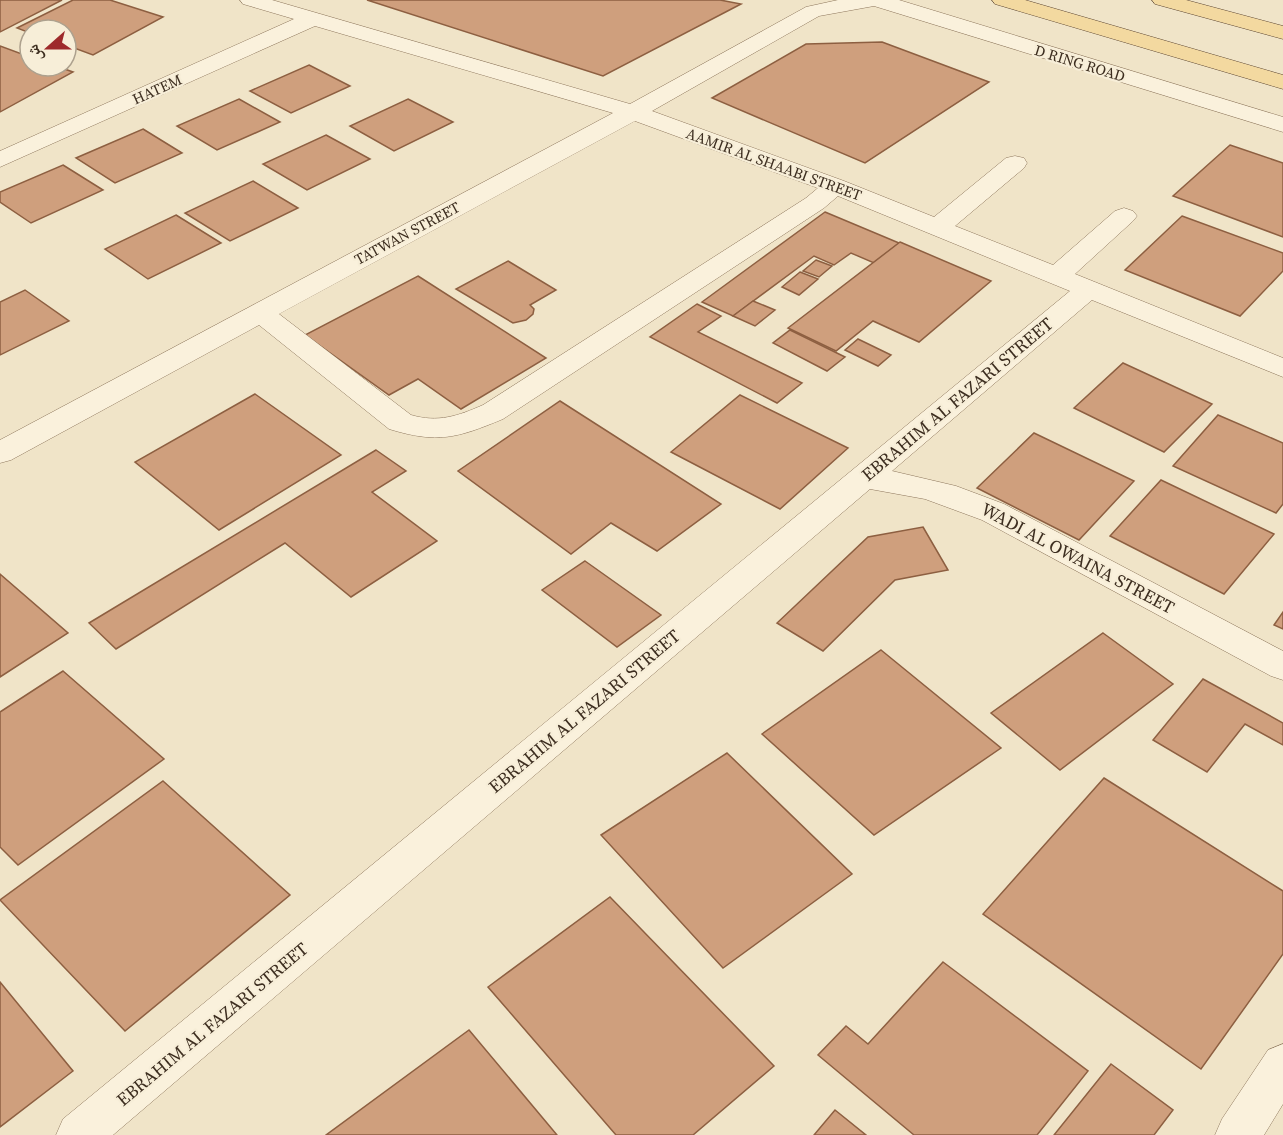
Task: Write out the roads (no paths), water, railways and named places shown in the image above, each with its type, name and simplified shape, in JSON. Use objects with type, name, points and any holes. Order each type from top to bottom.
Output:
[{"type":"main road","points":[[1002,0],[1283,82]]},
{"type":"main road","points":[[1162,0],[1283,33]]},
{"type":"street","name":"AAMIR AL SHAABI STREET","points":[[250,0],[316,14],[633,112],[835,186],[1074,281],[1283,368]]},
{"type":"street","name":"TATWAN STREET","points":[[3,446],[633,112],[816,5],[872,0]]},
{"type":"street","name":"D RING ROAD","points":[[877,0],[1283,125]]},
{"type":"street","name":"HATEM","points":[[0,160],[316,14]]},
{"type":"street","points":[[938,227],[1015,163]]},
{"type":"street","points":[[259,312],[400,422],[422,429],[443,430],[465,424],[493,412],[814,203],[835,186]]},
{"type":"street","name":"EBRAHIM AL FAZARI STREET","points":[[79,1135],[862,478],[1074,281],[1124,216]]},
{"type":"street","name":"WADI AL OWAINA STREET","points":[[862,478],[889,479],[924,486],[959,497],[993,512],[1283,667]]},
{"type":"street","points":[[1238,1135],[1283,1064]]}]
